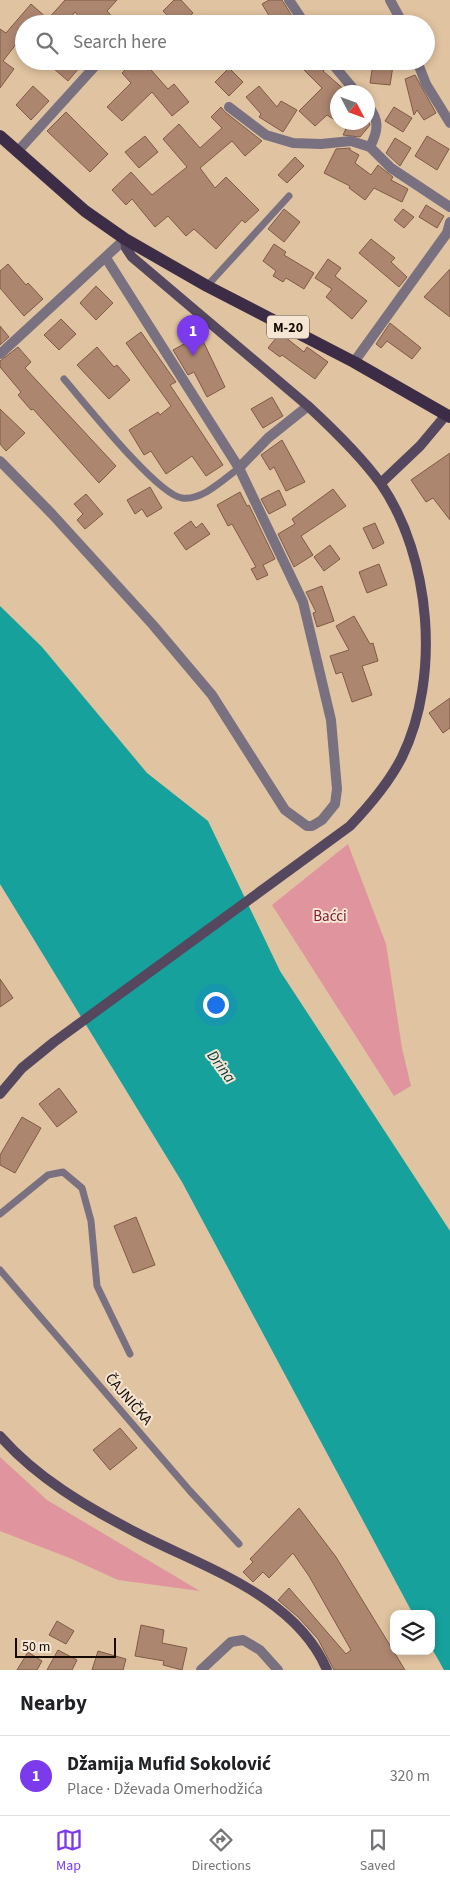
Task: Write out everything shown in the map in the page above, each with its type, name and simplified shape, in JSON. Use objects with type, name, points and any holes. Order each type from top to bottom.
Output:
[{"type":"main road","name":"M-20","points":[[0,136],[85,211],[125,240],[207,286],[354,362],[448,416]]},
{"type":"main road","points":[[0,1094],[22,1068],[65,1033],[350,826],[377,797],[388,781],[406,746],[417,715],[423,682],[425,620],[418,574],[403,525],[381,484],[329,426],[308,406],[132,257],[126,248],[125,240]]},
{"type":"main road","points":[[381,484],[448,416]]},
{"type":"main road","points":[[0,1436],[42,1476],[81,1502],[135,1532],[250,1588],[300,1629],[327,1670]]},
{"type":"street","points":[[290,0],[299,15]]},
{"type":"street","points":[[390,0],[398,15]]},
{"type":"street","points":[[17,152],[92,70]]},
{"type":"street","points":[[338,70],[350,85]]},
{"type":"street","points":[[421,70],[426,84],[450,123]]},
{"type":"street","points":[[230,108],[266,135],[293,142],[311,144],[351,141],[370,147],[391,168],[450,207]]},
{"type":"street","points":[[370,147],[378,126],[375,117]]},
{"type":"street","points":[[354,362],[449,234],[450,222]]},
{"type":"street","points":[[0,354],[125,240]]},
{"type":"street","points":[[0,461],[52,514],[153,624],[212,695],[285,810],[300,822],[312,826],[322,820],[335,804],[337,789],[331,720],[303,602],[239,468],[106,258]]},
{"type":"street","points":[[239,468],[268,438],[308,406]]},
{"type":"street","points":[[202,1670],[231,1642],[243,1640],[260,1650],[278,1670]]},
{"type":"lane","points":[[207,286],[289,196]]},
{"type":"lane","points":[[64,379],[138,464],[175,497],[193,498],[239,468]]},
{"type":"lane","points":[[0,1214],[48,1175],[63,1172],[82,1188],[91,1221],[97,1286],[130,1354]]},
{"type":"lane","name":"ČAJNIČKA","points":[[0,1270],[190,1491],[240,1544]]},
{"type":"green space","name":"Baćci","points":[[348,844],[386,944],[402,1048],[411,1086],[394,1096],[272,905]]},
{"type":"green space","points":[[0,1457],[47,1500],[200,1591],[118,1580],[72,1559],[0,1531]]},
{"type":"water","name":"Drina","points":[[0,606],[42,647],[147,773],[208,821],[280,971],[450,1231],[450,1670],[444,1670],[435,1654],[435,1610],[411,1610],[182,1182],[0,884]]},
{"type":"building","points":[[65,0],[117,0],[107,11],[111,15],[78,15],[75,12],[72,15],[52,15]]},
{"type":"building","points":[[174,0],[181,0],[193,13],[191,15],[167,15],[163,11]]},
{"type":"building","points":[[269,0],[282,0],[291,15],[269,15],[262,4]]},
{"type":"building","points":[[31,4],[43,15],[22,15]]},
{"type":"building","points":[[15,23],[15,46],[3,61],[14,69],[0,88],[0,29],[6,33]]},
{"type":"building","points":[[55,70],[77,70],[68,81]]},
{"type":"building","points":[[125,70],[151,70],[168,89],[174,84],[189,102],[172,116],[152,92],[122,121],[107,107],[131,83],[122,73]]},
{"type":"building","points":[[227,70],[231,70],[243,82],[229,96],[215,82]]},
{"type":"building","points":[[304,70],[324,70],[323,71],[339,85],[330,85],[330,117],[327,115],[315,126],[299,111],[322,88]]},
{"type":"building","points":[[372,70],[392,70],[390,85],[370,83]]},
{"type":"building","points":[[415,75],[436,113],[424,120],[417,110],[414,115],[405,79]]},
{"type":"building","points":[[33,86],[49,101],[31,120],[16,105]]},
{"type":"building","points":[[259,86],[277,107],[281,101],[297,110],[283,132],[259,117],[261,114],[246,97]]},
{"type":"building","points":[[221,107],[262,141],[245,156],[232,141],[200,168],[215,188],[226,177],[259,210],[245,223],[242,220],[216,249],[194,229],[186,236],[168,216],[155,227],[132,199],[126,205],[112,190],[131,172],[152,195],[187,167],[163,139],[179,124],[200,148],[222,128],[211,117]]},
{"type":"building","points":[[394,107],[412,118],[403,132],[385,121]]},
{"type":"building","points":[[66,112],[108,154],[90,172],[47,131]]},
{"type":"building","points":[[345,130],[366,130],[360,137],[343,135]]},
{"type":"building","points":[[145,136],[158,152],[139,168],[125,152]]},
{"type":"building","points":[[427,136],[449,149],[437,170],[415,156]]},
{"type":"building","points":[[395,138],[411,148],[400,166],[386,153]]},
{"type":"building","points":[[350,148],[350,150],[359,155],[355,163],[371,175],[378,165],[393,177],[391,180],[408,189],[402,202],[374,188],[365,200],[349,188],[350,186],[324,173],[336,149]]},
{"type":"building","points":[[295,157],[304,166],[287,183],[278,175]]},
{"type":"building","points":[[426,205],[444,216],[437,228],[419,217]]},
{"type":"building","points":[[284,209],[300,222],[284,242],[268,229]]},
{"type":"building","points":[[403,209],[414,217],[404,228],[394,220]]},
{"type":"building","points":[[371,239],[395,258],[391,262],[407,277],[399,287],[359,253]]},
{"type":"building","points":[[274,244],[286,252],[284,255],[314,273],[304,289],[286,278],[283,282],[273,276],[276,271],[263,261]]},
{"type":"building","points":[[328,259],[341,268],[335,276],[367,301],[352,319],[326,297],[332,289],[315,278]]},
{"type":"building","points":[[8,264],[26,285],[28,283],[43,299],[24,316],[0,288],[0,271]]},
{"type":"building","points":[[450,269],[450,317],[424,297]]},
{"type":"building","points":[[96,286],[113,303],[96,320],[80,303]]},
{"type":"building","points":[[61,319],[76,334],[59,350],[44,335]]},
{"type":"building","points":[[390,323],[421,348],[412,359],[387,341],[381,348],[376,344]]},
{"type":"building","points":[[0,326],[9,337],[0,345]]},
{"type":"building","points":[[141,332],[176,382],[170,385],[223,465],[206,476],[192,456],[166,474],[151,451],[144,455],[129,430],[158,412],[160,415],[171,406],[126,343]]},
{"type":"building","points":[[280,333],[304,352],[307,347],[328,362],[315,379],[282,355],[280,357],[268,348]]},
{"type":"building","points":[[193,339],[196,344],[203,341],[225,387],[207,397],[194,372],[188,375],[173,350]]},
{"type":"building","points":[[18,347],[31,362],[25,368],[116,466],[99,483],[33,409],[31,410],[18,395],[21,392],[0,367],[0,361]]},
{"type":"building","points":[[97,347],[114,367],[117,365],[130,380],[109,399],[77,365]]},
{"type":"building","points":[[272,397],[283,416],[263,428],[251,409]]},
{"type":"building","points":[[0,409],[25,433],[6,451],[0,444]]},
{"type":"building","points":[[282,440],[305,482],[286,491],[274,467],[270,470],[261,455]]},
{"type":"building","points":[[450,453],[450,520],[433,498],[426,502],[411,480]]},
{"type":"building","points":[[150,487],[162,508],[147,517],[142,509],[135,514],[127,500]]},
{"type":"building","points":[[333,489],[346,506],[301,536],[313,555],[294,567],[278,534],[295,524],[292,519]]},
{"type":"building","points":[[279,490],[286,505],[269,514],[261,499]]},
{"type":"building","points":[[240,492],[247,506],[249,505],[275,559],[263,565],[268,575],[257,580],[251,569],[256,567],[232,524],[228,526],[217,505]]},
{"type":"building","points":[[86,494],[103,514],[85,529],[77,520],[83,514],[74,504]]},
{"type":"building","points":[[191,521],[196,528],[202,523],[210,534],[186,550],[174,533]]},
{"type":"building","points":[[375,523],[384,543],[373,549],[363,528]]},
{"type":"building","points":[[330,545],[340,559],[324,571],[314,557]]},
{"type":"building","points":[[379,564],[387,585],[367,593],[359,572]]},
{"type":"building","points":[[322,586],[334,621],[317,627],[313,613],[316,612],[306,592]]},
{"type":"building","points":[[354,616],[370,644],[373,643],[378,661],[362,666],[372,695],[352,702],[342,672],[336,674],[330,656],[349,650],[336,626]]},
{"type":"building","points":[[450,698],[450,728],[443,733],[429,713]]},
{"type":"building","points":[[0,979],[13,998],[0,1007]]},
{"type":"building","points":[[59,1088],[77,1112],[57,1127],[39,1104]]},
{"type":"building","points":[[22,1117],[41,1128],[15,1173],[0,1165],[0,1155]]},
{"type":"building","points":[[136,1217],[155,1265],[133,1273],[114,1226]]},
{"type":"building","points":[[120,1428],[137,1448],[110,1470],[93,1450]]},
{"type":"building","points":[[299,1508],[336,1557],[390,1645],[390,1655],[396,1655],[405,1670],[334,1670],[318,1639],[298,1617],[278,1600],[289,1588],[346,1654],[351,1650],[309,1576],[293,1553],[269,1578],[263,1572],[253,1582],[243,1572],[253,1562],[250,1559]]},
{"type":"building","points":[[57,1621],[74,1631],[66,1644],[49,1635]]},
{"type":"building","points":[[141,1625],[164,1630],[162,1643],[187,1648],[182,1670],[163,1665],[164,1661],[135,1656]]},
{"type":"building","points":[[58,1650],[77,1660],[72,1670],[47,1670]]},
{"type":"building","points":[[98,1651],[126,1659],[123,1670],[92,1670]]},
{"type":"building","points":[[28,1652],[42,1661],[37,1670],[17,1670]]},
{"type":"place","name":"Džamija Mufid Sokolović","points":[[193,356]]}]
